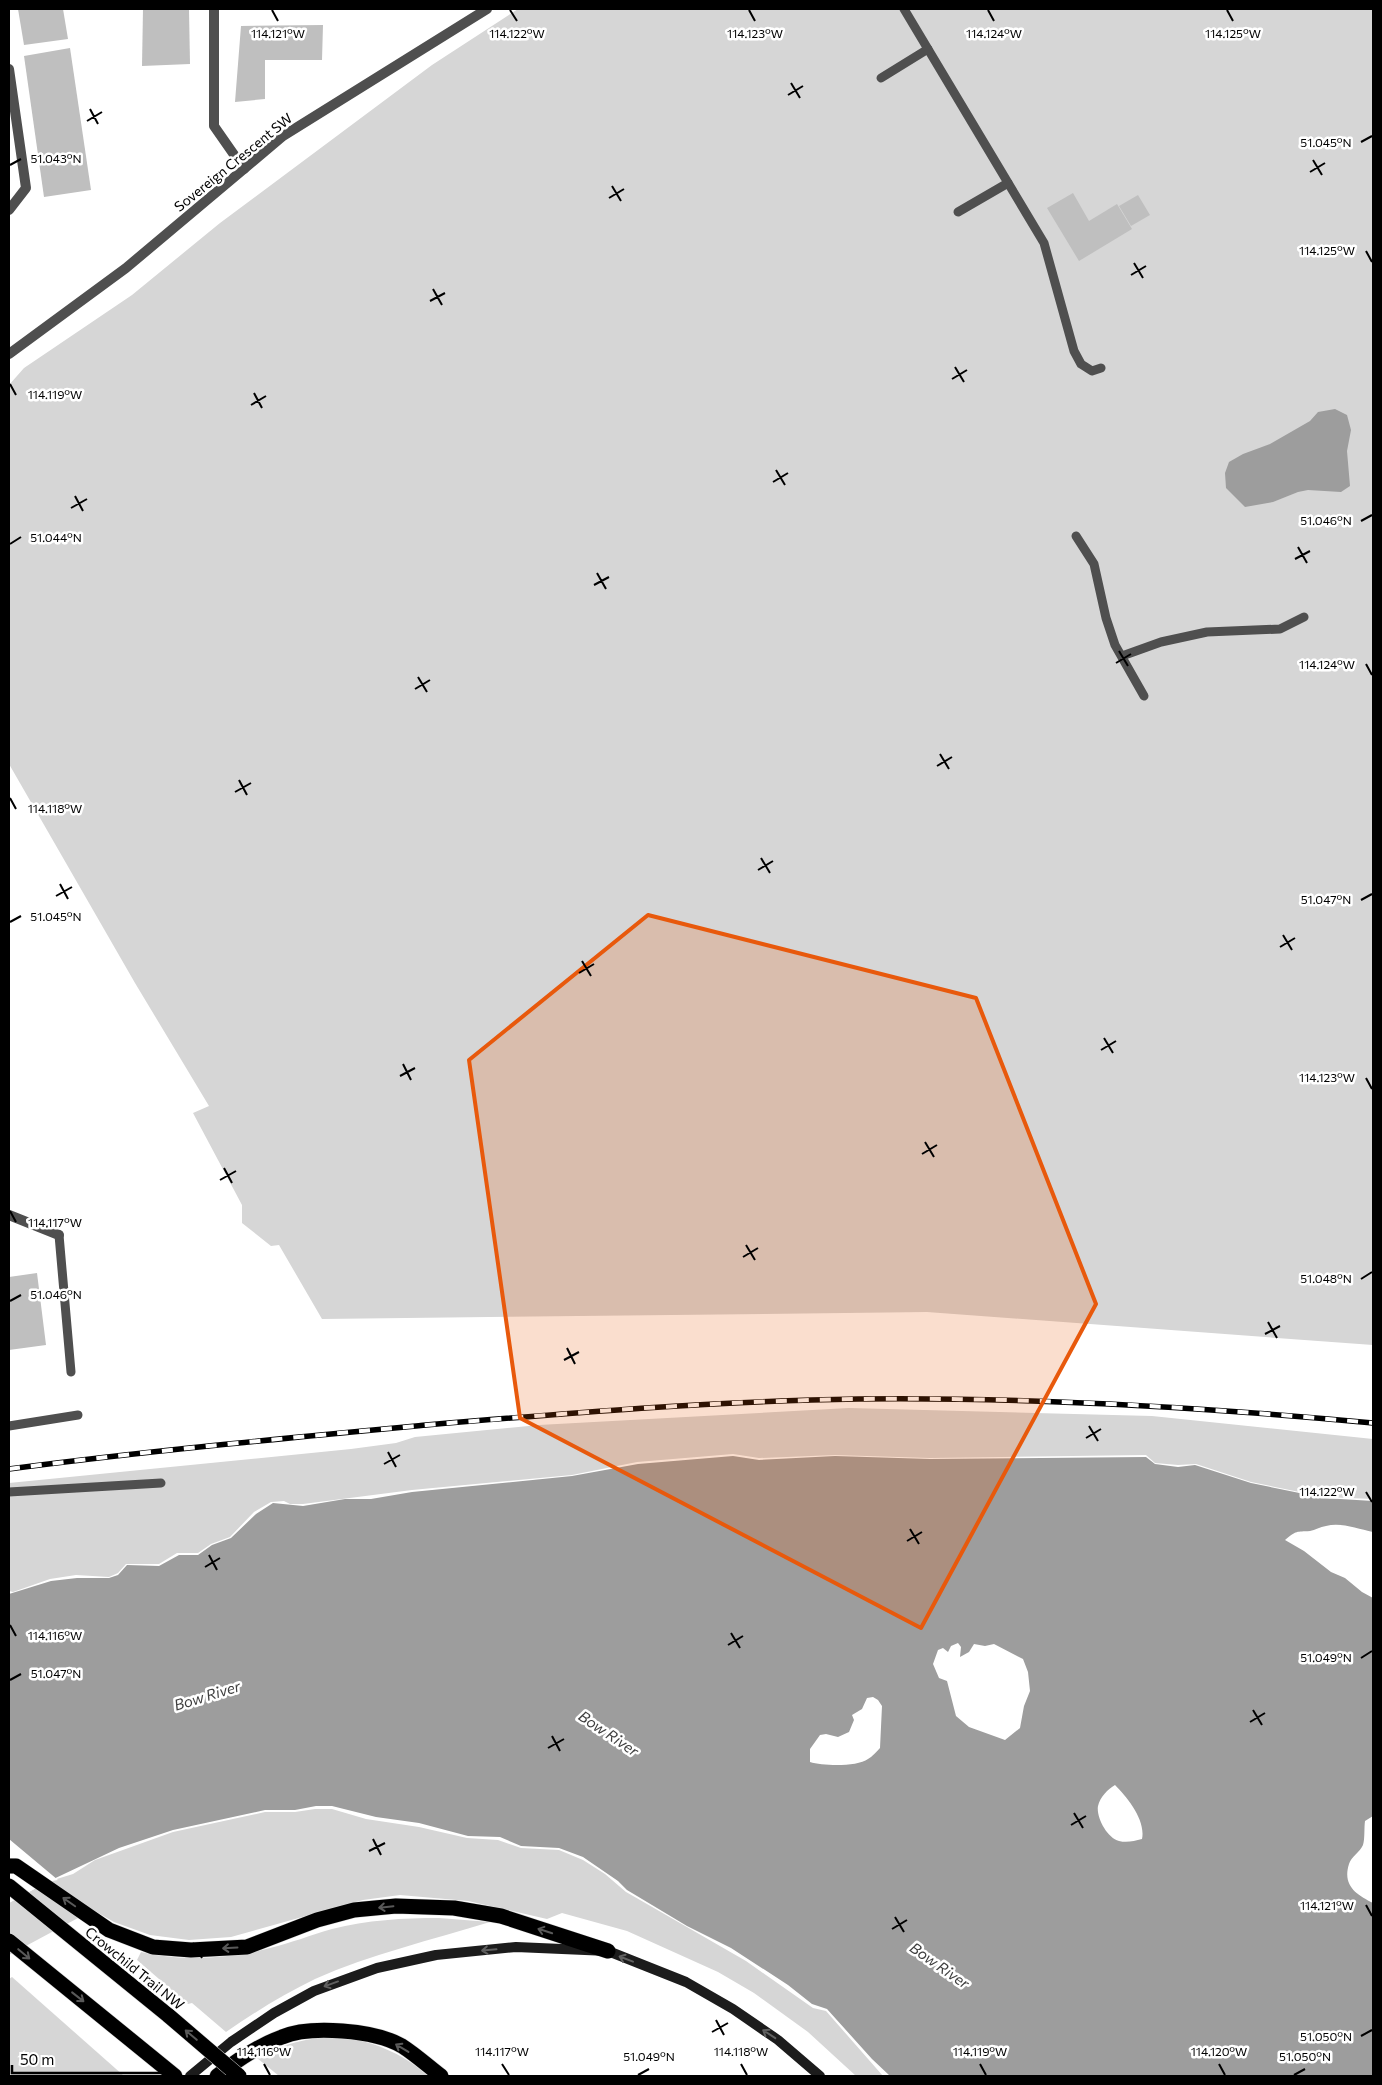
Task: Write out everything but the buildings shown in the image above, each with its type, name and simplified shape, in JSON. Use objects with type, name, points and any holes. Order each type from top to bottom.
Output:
[{"type":"highway","points":[[9,1866],[16,1866],[109,1930],[153,1947],[191,1950],[247,1947],[317,1920],[354,1910],[396,1906],[454,1908],[501,1916],[608,1951]]},
{"type":"highway","name":"Crowchild Trail NW","points":[[9,1886],[169,2016],[239,2076]]},
{"type":"highway","points":[[9,1941],[175,2076]]},
{"type":"highway","points":[[217,2076],[240,2057],[284,2036],[323,2030],[364,2033],[400,2045],[441,2076]]},
{"type":"highway","points":[[152,2057],[164,2076]]},
{"type":"main road","points":[[190,2076],[231,2042],[274,2013],[314,1991],[377,1968],[436,1955],[516,1948],[608,1951],[686,1982],[778,2040],[820,2076]]},
{"type":"street","points":[[214,9],[214,126],[244,169]]},
{"type":"street","name":"Sovereign Crescent SW","points":[[9,354],[126,268],[283,136],[487,9]]},
{"type":"street","points":[[9,70],[26,188],[9,210]]},
{"type":"street","points":[[9,1215],[59,1235]]},
{"type":"lane","points":[[904,9],[1044,243],[1074,351],[1081,364],[1092,371],[1101,368]]},
{"type":"lane","points":[[881,78],[928,49]]},
{"type":"lane","points":[[958,212],[1008,183]]},
{"type":"lane","points":[[1076,536],[1094,564],[1106,618],[1122,656],[1144,696]]},
{"type":"lane","points":[[1122,656],[1161,642],[1207,632],[1280,629],[1304,617]]},
{"type":"lane","points":[[59,1235],[71,1372]]},
{"type":"lane","points":[[9,1426],[78,1415]]},
{"type":"lane","points":[[9,1492],[161,1483]]},
{"type":"highlighted area","points":[[648,915],[976,998],[1096,1304],[921,1628],[520,1418],[469,1060]]},
{"type":"shaded area","points":[[518,9],[1373,9],[1373,1345],[927,1312],[322,1319],[279,1245],[271,1246],[242,1223],[242,1205],[193,1113],[209,1106],[135,983],[9,764],[9,385],[24,368],[132,295],[220,223],[432,65]]},
{"type":"shaded area","points":[[849,1408],[1152,1416],[1373,1439],[1373,1499],[1324,1497],[1251,1482],[1196,1464],[1155,1463],[1146,1455],[930,1458],[835,1455],[759,1458],[733,1454],[637,1462],[572,1475],[412,1490],[303,1504],[290,1504],[284,1501],[271,1502],[254,1512],[230,1537],[211,1544],[198,1553],[177,1553],[159,1564],[126,1564],[118,1573],[109,1577],[76,1575],[50,1579],[13,1592],[9,1591],[9,1483],[351,1449],[396,1443],[415,1437],[539,1425]]},
{"type":"shaded area","points":[[332,1809],[366,1819],[419,1827],[467,1838],[498,1840],[521,1848],[559,1850],[583,1860],[605,1874],[626,1892],[746,1961],[813,2008],[826,2011],[883,2076],[856,2076],[808,2032],[754,1993],[718,1972],[627,1931],[562,1913],[547,1919],[468,1901],[400,1895],[363,1900],[231,1937],[189,1940],[150,1935],[114,1922],[93,1910],[9,1955],[9,1903],[47,1882],[73,1874],[95,1860],[173,1832],[265,1812],[295,1812]]},
{"type":"shaded area","points":[[439,1918],[490,1922],[336,1970],[281,1997],[226,2032],[192,2003],[188,2004],[137,1960],[141,1952],[189,1958],[238,1955],[278,1946],[358,1923]]},
{"type":"shaded area","points":[[12,1977],[124,2076],[9,2076],[9,1979]]},
{"type":"shaded area","points":[[337,2036],[362,2041],[386,2049],[407,2060],[428,2076],[279,2076],[257,2058],[296,2042]]},
{"type":"water","points":[[1335,409],[1347,415],[1351,430],[1347,451],[1350,486],[1341,492],[1308,490],[1298,492],[1273,502],[1245,507],[1226,488],[1225,473],[1229,462],[1243,454],[1270,444],[1310,421],[1318,412]]},
{"type":"water","name":"Bow River","points":[[733,1456],[759,1460],[835,1456],[930,1459],[1146,1457],[1155,1464],[1178,1467],[1195,1465],[1251,1483],[1324,1498],[1373,1501],[1373,1532],[1344,1525],[1332,1525],[1310,1531],[1297,1532],[1285,1540],[1373,1598],[1373,1816],[1365,1821],[1363,1845],[1350,1861],[1347,1872],[1352,1889],[1373,1903],[1373,2076],[890,2076],[827,2009],[812,2004],[788,1985],[731,1948],[687,1926],[627,1890],[618,1881],[583,1857],[559,1848],[521,1846],[500,1837],[468,1836],[419,1823],[376,1817],[332,1806],[316,1806],[295,1810],[265,1810],[173,1830],[119,1848],[9,1900],[9,1594],[51,1581],[77,1578],[109,1578],[118,1575],[127,1565],[159,1566],[179,1555],[198,1555],[212,1545],[231,1538],[256,1514],[273,1503],[303,1506],[345,1499],[371,1499],[412,1492],[572,1476],[638,1464]],"holes":[[[958,1643],[961,1647],[960,1657],[969,1652],[974,1644],[985,1646],[994,1644],[1023,1659],[1028,1672],[1030,1691],[1024,1706],[1020,1728],[1005,1740],[969,1727],[956,1716],[947,1681],[939,1678],[933,1664],[938,1650],[943,1648],[948,1652],[951,1646]],[[873,1697],[882,1706],[880,1748],[863,1762],[848,1765],[810,1762],[810,1749],[820,1735],[826,1734],[838,1737],[849,1732],[854,1720],[852,1715],[862,1709],[867,1698]],[[1115,1785],[1125,1796],[1141,1824],[1142,1839],[1128,1842],[1119,1841],[1107,1832],[1098,1811],[1102,1796]]]},
{"type":"pier","points":[[9,1839],[58,1880],[47,1882],[9,1903]]},
{"type":"railway","points":[[9,1469],[269,1440],[426,1425],[642,1408],[804,1400],[1051,1401],[1245,1412],[1373,1423]]}]
